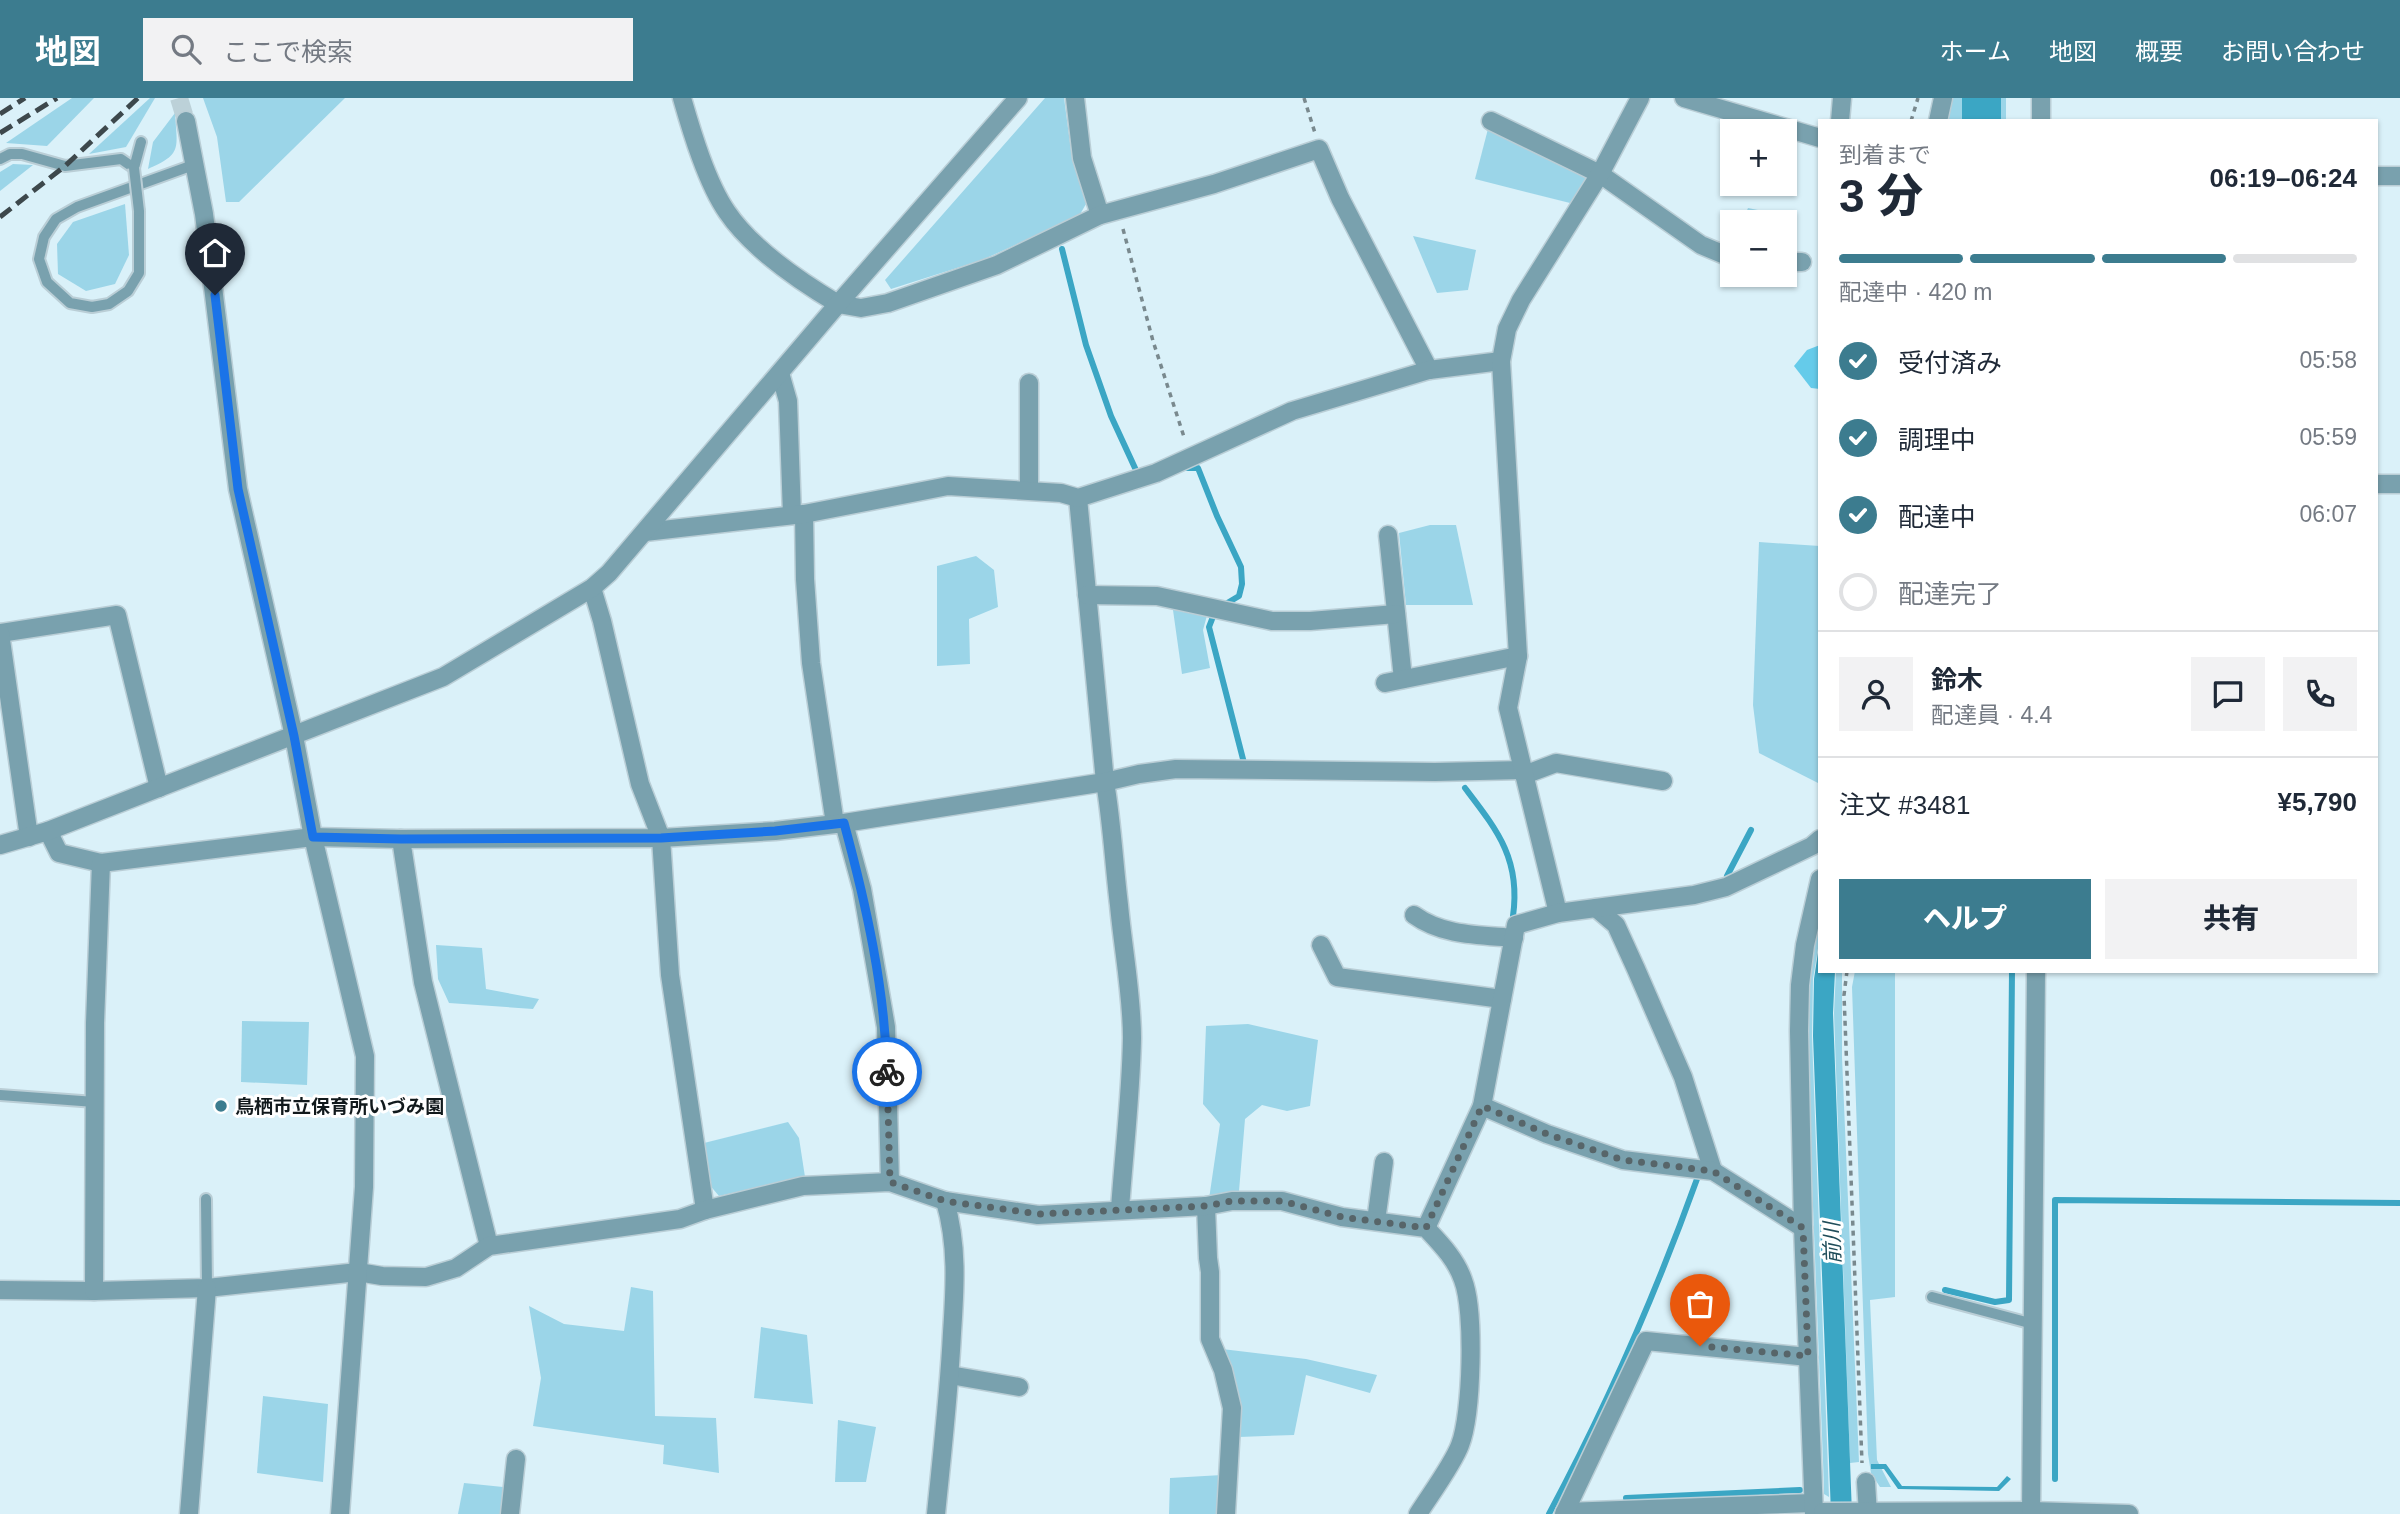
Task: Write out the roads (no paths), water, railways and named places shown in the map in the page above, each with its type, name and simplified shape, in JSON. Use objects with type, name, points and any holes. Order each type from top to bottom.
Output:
[{"type":"street","points":[[682,98],[692,133],[727,212],[761,248],[807,286],[838,304],[860,308],[888,303],[997,265],[1109,212],[1214,184],[1319,149],[1340,198],[1429,370]]},
{"type":"street","points":[[0,845],[48,831],[443,677],[592,588],[645,532],[838,304],[1018,98]]},
{"type":"street","points":[[1075,98],[1082,158],[1109,212]]},
{"type":"street","points":[[1558,913],[1508,708],[1518,656],[1502,361],[1507,329],[1521,299],[1600,174],[1640,98]]},
{"type":"street","points":[[1684,98],[1707,101],[1818,137]]},
{"type":"street","points":[[1840,119],[1842,98]]},
{"type":"street","points":[[1938,119],[1943,98]]},
{"type":"street","points":[[2041,98],[2041,119]]},
{"type":"street","points":[[186,121],[196,164],[238,489],[294,736],[313,837],[365,1056],[364,1187],[340,1514]]},
{"type":"street","points":[[1491,121],[1600,174],[1701,245],[1720,253]]},
{"type":"street","points":[[2378,176],[2400,176]]},
{"type":"street","points":[[645,532],[798,514],[948,486],[1029,490],[1078,498],[1156,473],[1292,411],[1429,370],[1502,361]]},
{"type":"street","points":[[779,373],[788,401],[811,663],[840,824],[862,889],[886,1027],[890,1182]]},
{"type":"street","points":[[1029,383],[1029,490]]},
{"type":"street","points":[[2378,484],[2400,484]]},
{"type":"street","points":[[1078,498],[1131,1027],[1120,1209]]},
{"type":"street","points":[[1388,535],[1396,614],[1394,681],[1518,656]]},
{"type":"street","points":[[592,588],[640,784],[661,838],[670,975],[705,1210]]},
{"type":"street","points":[[1087,595],[1157,596],[1272,621],[1310,621],[1396,614]]},
{"type":"street","points":[[29,837],[0,633],[117,615],[159,788]]},
{"type":"street","points":[[48,831],[59,853],[101,863],[313,837],[661,838],[775,831],[840,824],[1176,769],[1524,772],[1556,763],[1663,781]]},
{"type":"street","points":[[401,839],[423,982],[489,1246]]},
{"type":"street","points":[[1426,1228],[1482,1106],[1516,925],[1558,913],[1694,895],[1726,887],[1818,841]]},
{"type":"street","points":[[94,1291],[95,1023],[101,863]]},
{"type":"street","points":[[1816,1510],[1803,1228],[1800,985],[1805,945],[1818,888]]},
{"type":"street","points":[[1597,908],[1616,925],[1636,969],[1683,1077],[1713,1171]]},
{"type":"street","points":[[1414,915],[1429,925],[1448,932],[1514,938]]},
{"type":"street","points":[[1321,945],[1338,977],[1502,999]]},
{"type":"street","points":[[2031,1513],[2036,973]]},
{"type":"street","points":[[1482,1106],[1547,1134],[1623,1160],[1713,1171],[1803,1228]]},
{"type":"street","points":[[1376,1221],[1384,1162]]},
{"type":"street","points":[[0,1290],[207,1288],[358,1272],[382,1276],[426,1277],[456,1268],[489,1246],[680,1219],[705,1210],[803,1186],[890,1182],[945,1201],[1038,1214],[1206,1206],[1232,1201],[1282,1201],[1342,1217],[1426,1228],[1448,1253],[1464,1280],[1468,1313],[1468,1382],[1467,1407],[1460,1445],[1418,1514]]},
{"type":"street","points":[[936,1514],[950,1375],[956,1266],[952,1224],[945,1201]]},
{"type":"street","points":[[1206,1206],[1210,1339],[1223,1370],[1232,1408],[1226,1514]]},
{"type":"street","points":[[189,1514],[207,1288]]},
{"type":"street","points":[[1808,1356],[1646,1340],[1565,1513],[1816,1510],[2129,1514]]},
{"type":"street","points":[[950,1375],[1019,1387]]},
{"type":"street","points":[[510,1514],[516,1459]]},
{"type":"street","points":[[1864,1512],[1866,1482]]},
{"type":"lane","points":[[141,142],[134,168],[139,211],[139,272],[128,291],[109,304],[92,307],[70,303],[47,282],[39,259],[44,237],[56,219],[77,207],[196,164]]},
{"type":"lane","points":[[0,159],[10,154],[22,154],[65,166],[121,159],[134,168]]},
{"type":"lane","points":[[0,1095],[95,1102]]},
{"type":"lane","points":[[206,1199],[207,1288]]},
{"type":"lane","points":[[1932,1297],[2033,1324]]},
{"type":"water","points":[[1962,98],[2001,98],[2001,119],[1962,119]]},
{"type":"water","name":"前川","points":[[1818,952],[1818,973],[1835,973],[1833,1013],[1852,1514],[1831,1514],[1813,1036],[1814,979]]},
{"type":"water","points":[[1871,1464],[1886,1464],[1902,1486],[1997,1487],[2007,1476],[2011,1479],[1999,1491],[1898,1489],[1884,1469],[1871,1469]]},
{"type":"waterway","points":[[1062,249],[1086,345],[1111,416],[1135,468]]},
{"type":"waterway","points":[[1187,468],[1198,468],[1241,567],[1242,584],[1239,596],[1224,605]]},
{"type":"waterway","points":[[1214,614],[1209,627],[1244,763]]},
{"type":"waterway","points":[[1465,788],[1504,846],[1513,878],[1513,916]]},
{"type":"waterway","points":[[1727,876],[1751,830]]},
{"type":"waterway","points":[[1945,1290],[1995,1302],[2009,1300],[2012,973]]},
{"type":"waterway","points":[[1549,1514],[1629,1349],[1697,1179]]},
{"type":"waterway","points":[[2055,1479],[2055,1200],[2400,1203]]},
{"type":"waterway","points":[[1626,1498],[1800,1490]]},
{"type":"tunnel","points":[[179,98],[186,121]]},
{"type":"railway","points":[[0,114],[25,98]]},
{"type":"railway","points":[[0,133],[57,98]]},
{"type":"railway","points":[[0,217],[65,166],[138,98]]},
{"type":"place","name":"鳥栖市立保育所いづみ園","points":[[221,1106]]}]
